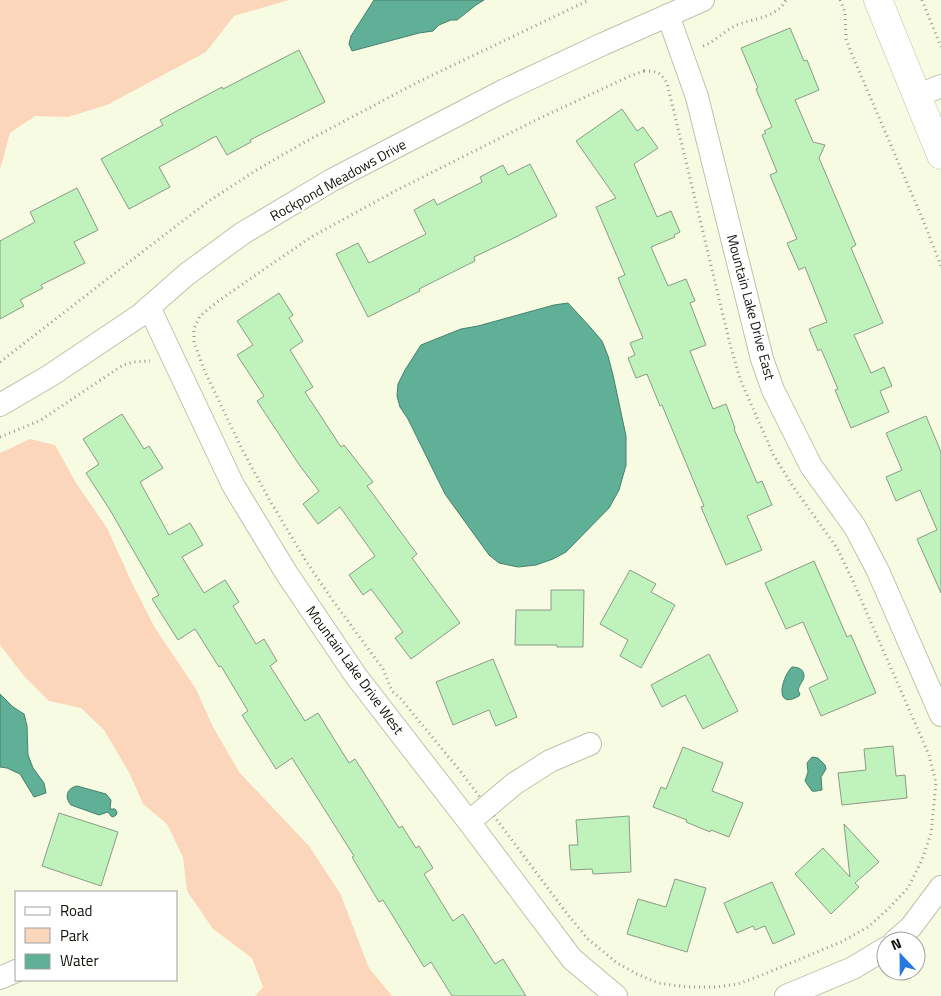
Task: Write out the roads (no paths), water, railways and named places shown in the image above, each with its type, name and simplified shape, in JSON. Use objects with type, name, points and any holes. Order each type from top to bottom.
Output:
[{"type":"street","name":"Rockpond Meadows Drive","points":[[0,405],[51,375],[139,316],[187,274],[243,233],[332,180],[505,90],[703,0]]},
{"type":"street","points":[[878,0],[941,155]]},
{"type":"street","name":"Mountain Lake Drive East","points":[[668,15],[697,97],[762,359],[773,390],[811,466],[855,527],[878,571],[941,715]]},
{"type":"street","points":[[916,96],[941,86]]},
{"type":"street","name":"Mountain Lake Drive West","points":[[149,308],[233,485],[287,574],[356,676],[572,959],[616,996]]},
{"type":"street","points":[[469,822],[514,784],[550,761],[590,744]]},
{"type":"street","points":[[906,931],[941,887]]},
{"type":"street","points":[[786,996],[853,968],[876,954]]},
{"type":"street","points":[[0,978],[15,971]]},
{"type":"water","points":[[374,0],[484,0],[457,20],[451,20],[439,25],[433,31],[352,51],[349,44],[351,36]]},
{"type":"water","points":[[568,303],[602,341],[608,356],[626,436],[626,465],[619,490],[609,508],[566,552],[536,565],[518,567],[499,563],[489,555],[445,494],[408,419],[400,407],[397,396],[398,384],[421,345],[461,329]]},
{"type":"water","points":[[792,667],[802,670],[804,678],[798,691],[800,693],[799,696],[786,699],[783,696],[783,684],[788,671]]},
{"type":"water","points":[[0,694],[13,707],[24,714],[27,726],[28,755],[33,768],[44,783],[46,793],[34,797],[20,774],[0,767]]},
{"type":"water","points":[[812,757],[818,758],[825,765],[826,769],[821,777],[822,790],[812,791],[805,781],[808,772],[807,763]]},
{"type":"water","points":[[77,786],[106,794],[111,800],[110,809],[115,809],[116,815],[113,817],[108,812],[99,815],[71,805],[67,796],[71,789]]}]
